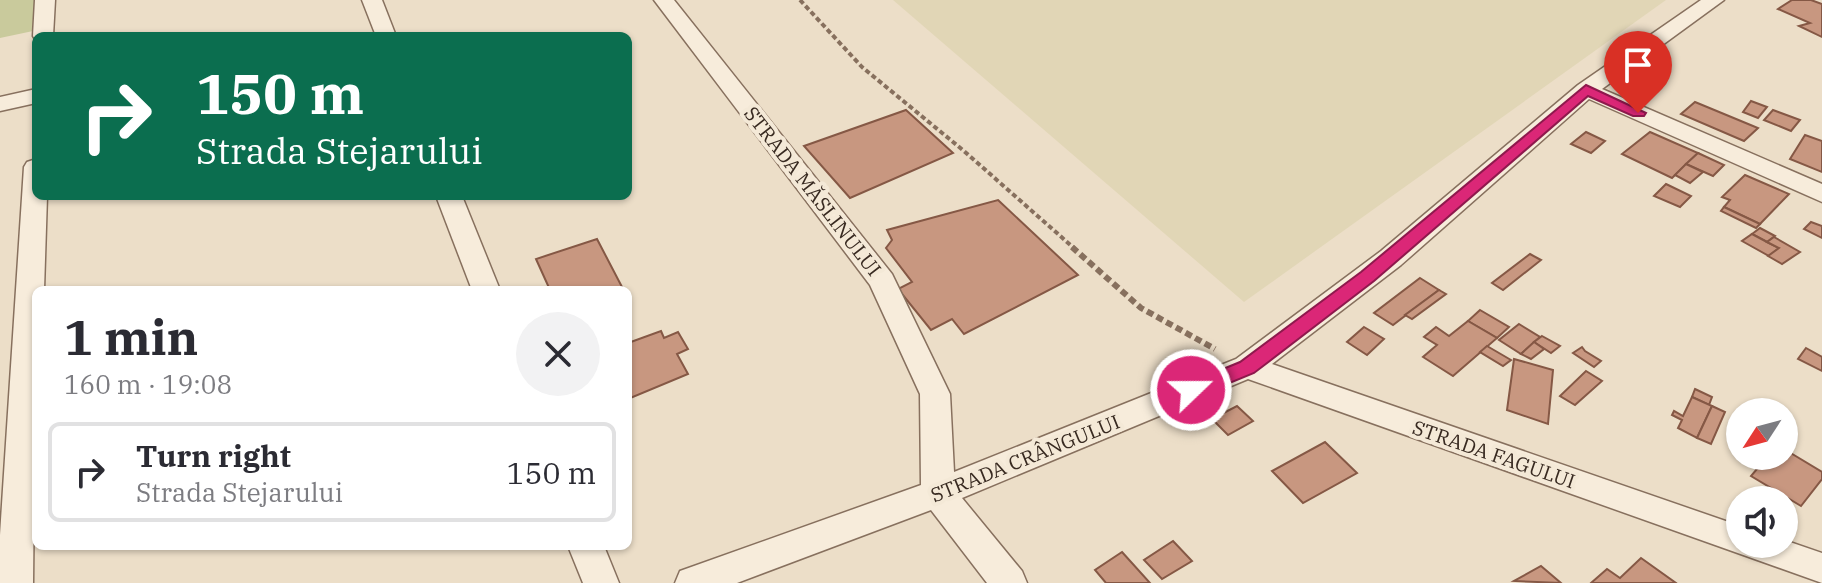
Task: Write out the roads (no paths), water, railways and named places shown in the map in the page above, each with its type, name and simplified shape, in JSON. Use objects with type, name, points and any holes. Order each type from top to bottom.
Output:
[{"type":"street","points":[[43,32],[45,0]]},
{"type":"street","points":[[372,0],[384,32]]},
{"type":"street","name":"STRADA MĂSLINULUI","points":[[664,0],[882,281],[935,394],[938,493]]},
{"type":"street","name":"STRADA CRÂNGULUI","points":[[693,583],[938,493],[1247,367],[1391,258],[1586,90],[1714,0]]},
{"type":"street","points":[[1586,90],[1822,194]]},
{"type":"street","points":[[0,104],[32,97]]},
{"type":"street","points":[[15,583],[34,200]]},
{"type":"street","points":[[451,200],[484,286]]},
{"type":"street","name":"STRADA FAGULUI","points":[[1247,367],[1726,536]]},
{"type":"street","points":[[938,493],[1009,583]]},
{"type":"street","points":[[588,550],[601,583]]},
{"type":"street","points":[[1790,558],[1822,569]]}]
